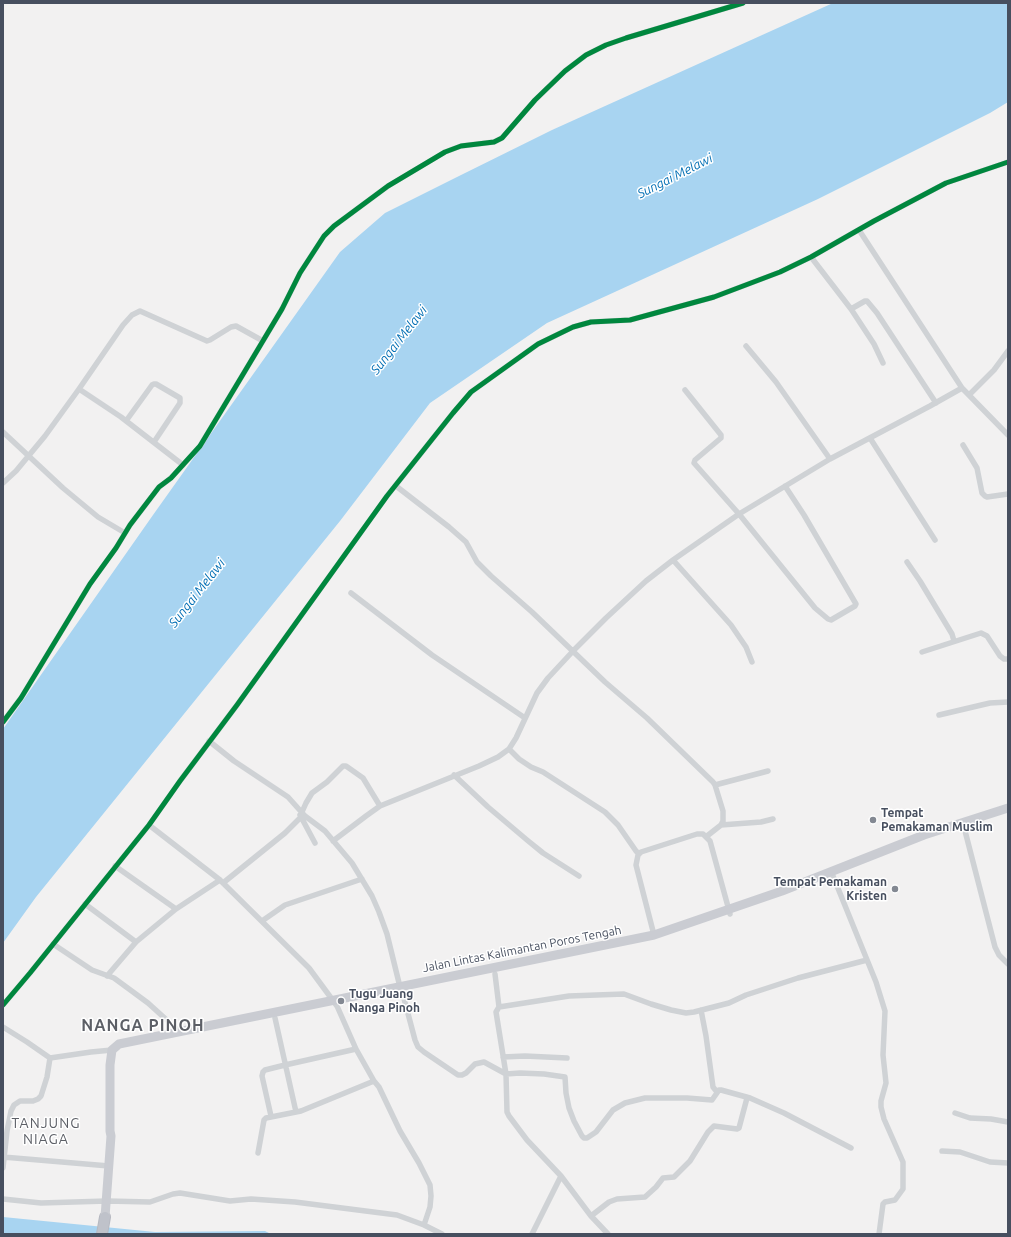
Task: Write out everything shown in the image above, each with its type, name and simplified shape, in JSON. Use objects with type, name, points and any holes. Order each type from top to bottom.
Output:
[{"type":"highway","points":[[102,1234],[105,1217]]},
{"type":"main road","name":"Jalan Lintas Kalimantan Poros Tengah","points":[[105,1217],[111,1136],[110,1066],[112,1050],[119,1044],[401,989],[495,974],[648,941],[676,933],[924,835],[1008,808]]},
{"type":"main road","name":"Jalan Lintas Kalimantan Poros Tengah","points":[[401,989],[435,978],[493,968],[654,935],[762,903],[919,842],[1008,813]]},
{"type":"main road","name":"Jalan Lintas Kalimantan Poros Tengah","points":[[111,1136],[114,1131],[116,1054],[121,1049],[180,1033],[276,1018],[335,1003]]},
{"type":"street","points":[[3,722],[21,698],[90,584],[125,533],[159,487],[184,465],[200,446],[282,309],[300,273],[324,236],[334,226],[388,186],[453,148],[494,142],[502,138],[535,100],[566,71],[586,55],[606,45],[626,38],[743,3]]},
{"type":"street","points":[[3,1005],[149,825],[396,486],[471,392],[514,361],[552,337],[573,327],[591,322],[630,320],[714,296],[780,272],[811,257],[946,182],[1008,162]]},
{"type":"street","points":[[859,230],[962,388],[1008,435]]},
{"type":"street","points":[[811,257],[852,309],[874,344],[883,362]]},
{"type":"street","points":[[852,309],[865,301],[873,308],[886,325],[936,403]]},
{"type":"street","points":[[3,483],[16,471],[45,436],[123,325],[132,315],[140,311],[207,341],[230,326],[236,326],[263,341]]},
{"type":"street","points":[[746,346],[776,382],[830,459]]},
{"type":"street","points":[[969,395],[994,370],[1008,351]]},
{"type":"street","points":[[126,421],[154,384],[180,398],[180,404],[154,442]]},
{"type":"street","points":[[333,842],[380,806],[498,756],[509,749],[516,738],[537,693],[548,678],[574,650],[646,581],[673,560],[738,514],[830,459],[962,388]]},
{"type":"street","points":[[79,389],[126,421],[184,465]]},
{"type":"street","points":[[685,390],[721,435],[721,438],[695,460],[694,463],[815,608],[828,619],[832,620],[856,606],[856,604],[785,486]]},
{"type":"street","points":[[3,432],[63,488],[98,516],[125,533]]},
{"type":"street","points":[[870,438],[935,540]]},
{"type":"street","points":[[963,445],[977,468],[982,493],[988,497],[1008,494]]},
{"type":"street","points":[[396,486],[466,542],[477,562],[574,650],[605,682],[678,747],[715,785],[723,811],[723,821],[721,826]]},
{"type":"street","points":[[673,560],[731,625],[746,647],[752,662]]},
{"type":"street","points":[[907,562],[952,634],[954,641]]},
{"type":"street","points":[[351,593],[432,655],[525,718]]},
{"type":"street","points":[[922,652],[981,633],[984,634],[1000,656],[1004,659],[1008,659]]},
{"type":"street","points":[[939,715],[990,703],[1008,702]]},
{"type":"street","points":[[209,741],[234,762],[288,798],[303,816],[315,843]]},
{"type":"street","points":[[509,749],[519,759],[531,767],[543,772],[605,812],[618,825],[639,854]]},
{"type":"street","points":[[107,976],[136,942],[176,909],[222,881],[285,833],[303,816],[312,793],[327,782],[343,766],[346,766],[363,778],[380,806]]},
{"type":"street","points":[[715,785],[768,771]]},
{"type":"street","points":[[454,775],[488,807],[527,840],[543,853],[578,876]]},
{"type":"street","points":[[303,816],[325,831],[352,863],[372,896],[381,919],[415,1040],[424,1052],[458,1074],[462,1075],[475,1064],[484,1062],[506,1074],[544,1074],[566,1077],[566,1093],[569,1108],[574,1121],[584,1138],[587,1138],[596,1132],[613,1110],[625,1103],[644,1098],[687,1098],[712,1100],[720,1090],[747,1098],[784,1112],[851,1148]]},
{"type":"street","points":[[707,836],[721,826],[761,822],[773,819]]},
{"type":"street","points":[[149,825],[222,881],[309,968],[335,1003],[356,1049],[379,1087],[400,1131],[430,1185],[430,1207],[424,1225]]},
{"type":"street","points":[[964,827],[995,947],[999,955],[1008,964]]},
{"type":"street","points":[[654,935],[636,865],[636,859],[639,854],[697,834],[707,836],[710,841],[730,912]]},
{"type":"street","points":[[115,866],[176,909]]},
{"type":"street","points":[[833,876],[876,982],[885,1011],[883,1055],[886,1083],[881,1101],[881,1107],[884,1119],[904,1166],[903,1189],[895,1200],[885,1202],[883,1204],[879,1234]]},
{"type":"street","points":[[262,921],[285,905],[362,879]]},
{"type":"street","points":[[85,904],[136,942]]},
{"type":"street","points":[[53,944],[92,970],[114,978],[148,1003],[180,1033]]},
{"type":"street","points":[[499,1007],[569,996],[624,994],[651,1004],[686,1013],[729,1003],[746,995],[798,978],[867,960]]},
{"type":"street","points":[[495,974],[499,1007],[496,1012],[506,1074],[507,1112],[527,1140],[561,1176],[591,1216],[608,1234]]},
{"type":"street","points":[[701,1010],[713,1087],[717,1092]]},
{"type":"street","points":[[276,1018],[284,1065],[296,1112]]},
{"type":"street","points":[[3,1027],[50,1058],[112,1050]]},
{"type":"street","points":[[271,1116],[262,1076],[263,1072],[284,1065],[356,1049]]},
{"type":"street","points":[[503,1057],[525,1056],[567,1058]]},
{"type":"street","points":[[3,1168],[11,1111],[14,1105],[20,1101],[33,1101],[41,1096],[47,1077],[50,1058]]},
{"type":"street","points":[[258,1153],[264,1120],[271,1116],[296,1112],[329,1101],[374,1081]]},
{"type":"street","points":[[591,1216],[609,1202],[617,1199],[645,1197],[663,1178],[674,1177],[690,1160],[708,1132],[714,1126],[739,1128],[747,1098]]},
{"type":"street","points":[[955,1113],[970,1118],[991,1119],[1008,1122]]},
{"type":"street","points":[[942,1151],[960,1152],[990,1162],[1008,1163]]},
{"type":"street","points":[[4,1157],[109,1166]]},
{"type":"street","points":[[532,1234],[561,1176]]},
{"type":"street","points":[[3,1199],[41,1203],[107,1201],[150,1202],[180,1193],[230,1201],[251,1199],[295,1202],[397,1215],[424,1225],[442,1234]]},
{"type":"water","name":"Sungai Melawi","points":[[833,3],[1008,3],[1008,102],[990,113],[818,199],[547,323],[430,403],[340,521],[36,897],[3,943],[3,729],[340,252],[385,213],[552,130]]},
{"type":"water","points":[[3,1217],[155,1232],[265,1231],[271,1234],[3,1234]]},
{"type":"cycle path","points":[[3,722],[21,698],[90,584],[116,548],[130,525],[159,487],[171,478],[200,446],[282,309],[300,273],[324,236],[334,226],[388,186],[445,152],[461,146],[494,142],[502,138],[535,100],[565,71],[586,55],[606,45],[626,38],[743,3]]},
{"type":"cycle path","points":[[3,1005],[149,825],[387,496],[471,392],[538,344],[573,327],[591,322],[630,320],[714,297],[780,272],[811,257],[874,221],[946,183],[1008,162]]},
{"type":"place","name":"Tempat Pemakaman Muslim","points":[[873,820]]},
{"type":"place","name":"Tempat Pemakaman Kristen","points":[[895,889]]},
{"type":"place","name":"Tugu Juang Nanga Pinoh","points":[[341,1001]]},
{"type":"district","name":"NANGA PINOH","points":[[143,1026]]},
{"type":"district","name":"TANJUNG NIAGA","points":[[46,1132]]}]
